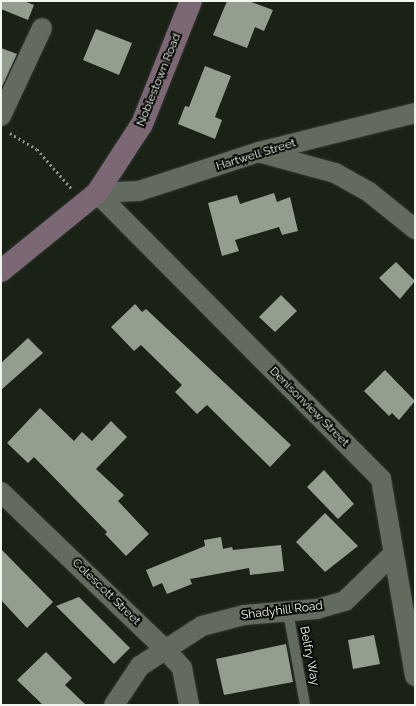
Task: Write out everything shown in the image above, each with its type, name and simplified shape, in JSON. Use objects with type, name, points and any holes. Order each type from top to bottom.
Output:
[{"type":"main road","name":"Noblestown Road","points":[[1,271],[91,198],[142,124],[191,1]]},
{"type":"street","points":[[4,123],[42,28]]},
{"type":"street","name":"Hartwell Street","points":[[91,198],[139,191],[259,152],[415,113]]},
{"type":"street","points":[[259,152],[334,173],[369,192],[415,229]]},
{"type":"street","name":"Denisonview Street","points":[[91,198],[381,479],[392,555],[415,676]]},
{"type":"street","name":"Colescott Street","points":[[1,492],[165,649],[182,668],[189,705]]},
{"type":"street","name":"Shadyhill Road","points":[[114,705],[140,666],[202,626],[244,615],[288,612],[345,601],[392,555]]},
{"type":"lane","name":"Belfry Way","points":[[288,612],[306,705]]},
{"type":"path","points":[[4,123],[37,149],[91,198]]},
{"type":"building","points":[[1,1],[24,1],[34,5],[28,20],[1,9]]},
{"type":"building","points":[[227,1],[249,1],[273,10],[264,31],[255,27],[247,48],[213,35]]},
{"type":"building","points":[[96,29],[132,43],[119,75],[83,60]]},
{"type":"building","points":[[1,48],[17,54],[1,89]]},
{"type":"building","points":[[205,66],[231,76],[215,117],[222,120],[215,139],[178,124],[185,106],[189,107]]},
{"type":"building","points":[[274,193],[277,202],[290,197],[298,231],[282,235],[279,227],[235,240],[239,251],[222,256],[208,203],[237,195],[240,204]]},
{"type":"building","points":[[396,262],[415,281],[400,299],[379,278]]},
{"type":"building","points":[[281,295],[297,311],[275,332],[259,317]]},
{"type":"building","points":[[135,304],[142,312],[146,309],[291,445],[270,467],[207,405],[197,414],[175,392],[182,385],[141,345],[134,351],[111,327]]},
{"type":"building","points":[[28,338],[43,353],[1,390],[1,363]]},
{"type":"building","points":[[385,370],[415,401],[399,420],[392,413],[389,416],[364,391]]},
{"type":"building","points":[[40,408],[74,441],[82,432],[92,441],[111,421],[127,437],[96,469],[124,495],[118,501],[149,534],[126,556],[105,534],[107,532],[34,457],[28,463],[7,443]]},
{"type":"building","points":[[324,470],[354,504],[338,519],[307,487]]},
{"type":"building","points":[[325,513],[358,546],[325,572],[296,542]]},
{"type":"building","points":[[221,537],[223,549],[232,547],[233,550],[281,545],[284,571],[250,575],[249,568],[190,579],[192,584],[167,594],[162,583],[153,587],[146,570],[205,546],[204,540]]},
{"type":"building","points":[[1,549],[53,602],[27,628],[1,600]]},
{"type":"building","points":[[79,597],[130,648],[114,664],[56,606]]},
{"type":"building","points":[[374,635],[380,664],[353,669],[348,640]]},
{"type":"building","points":[[286,644],[293,682],[224,695],[216,659]]},
{"type":"building","points":[[46,652],[72,678],[65,685],[86,705],[43,705],[17,680]]}]
